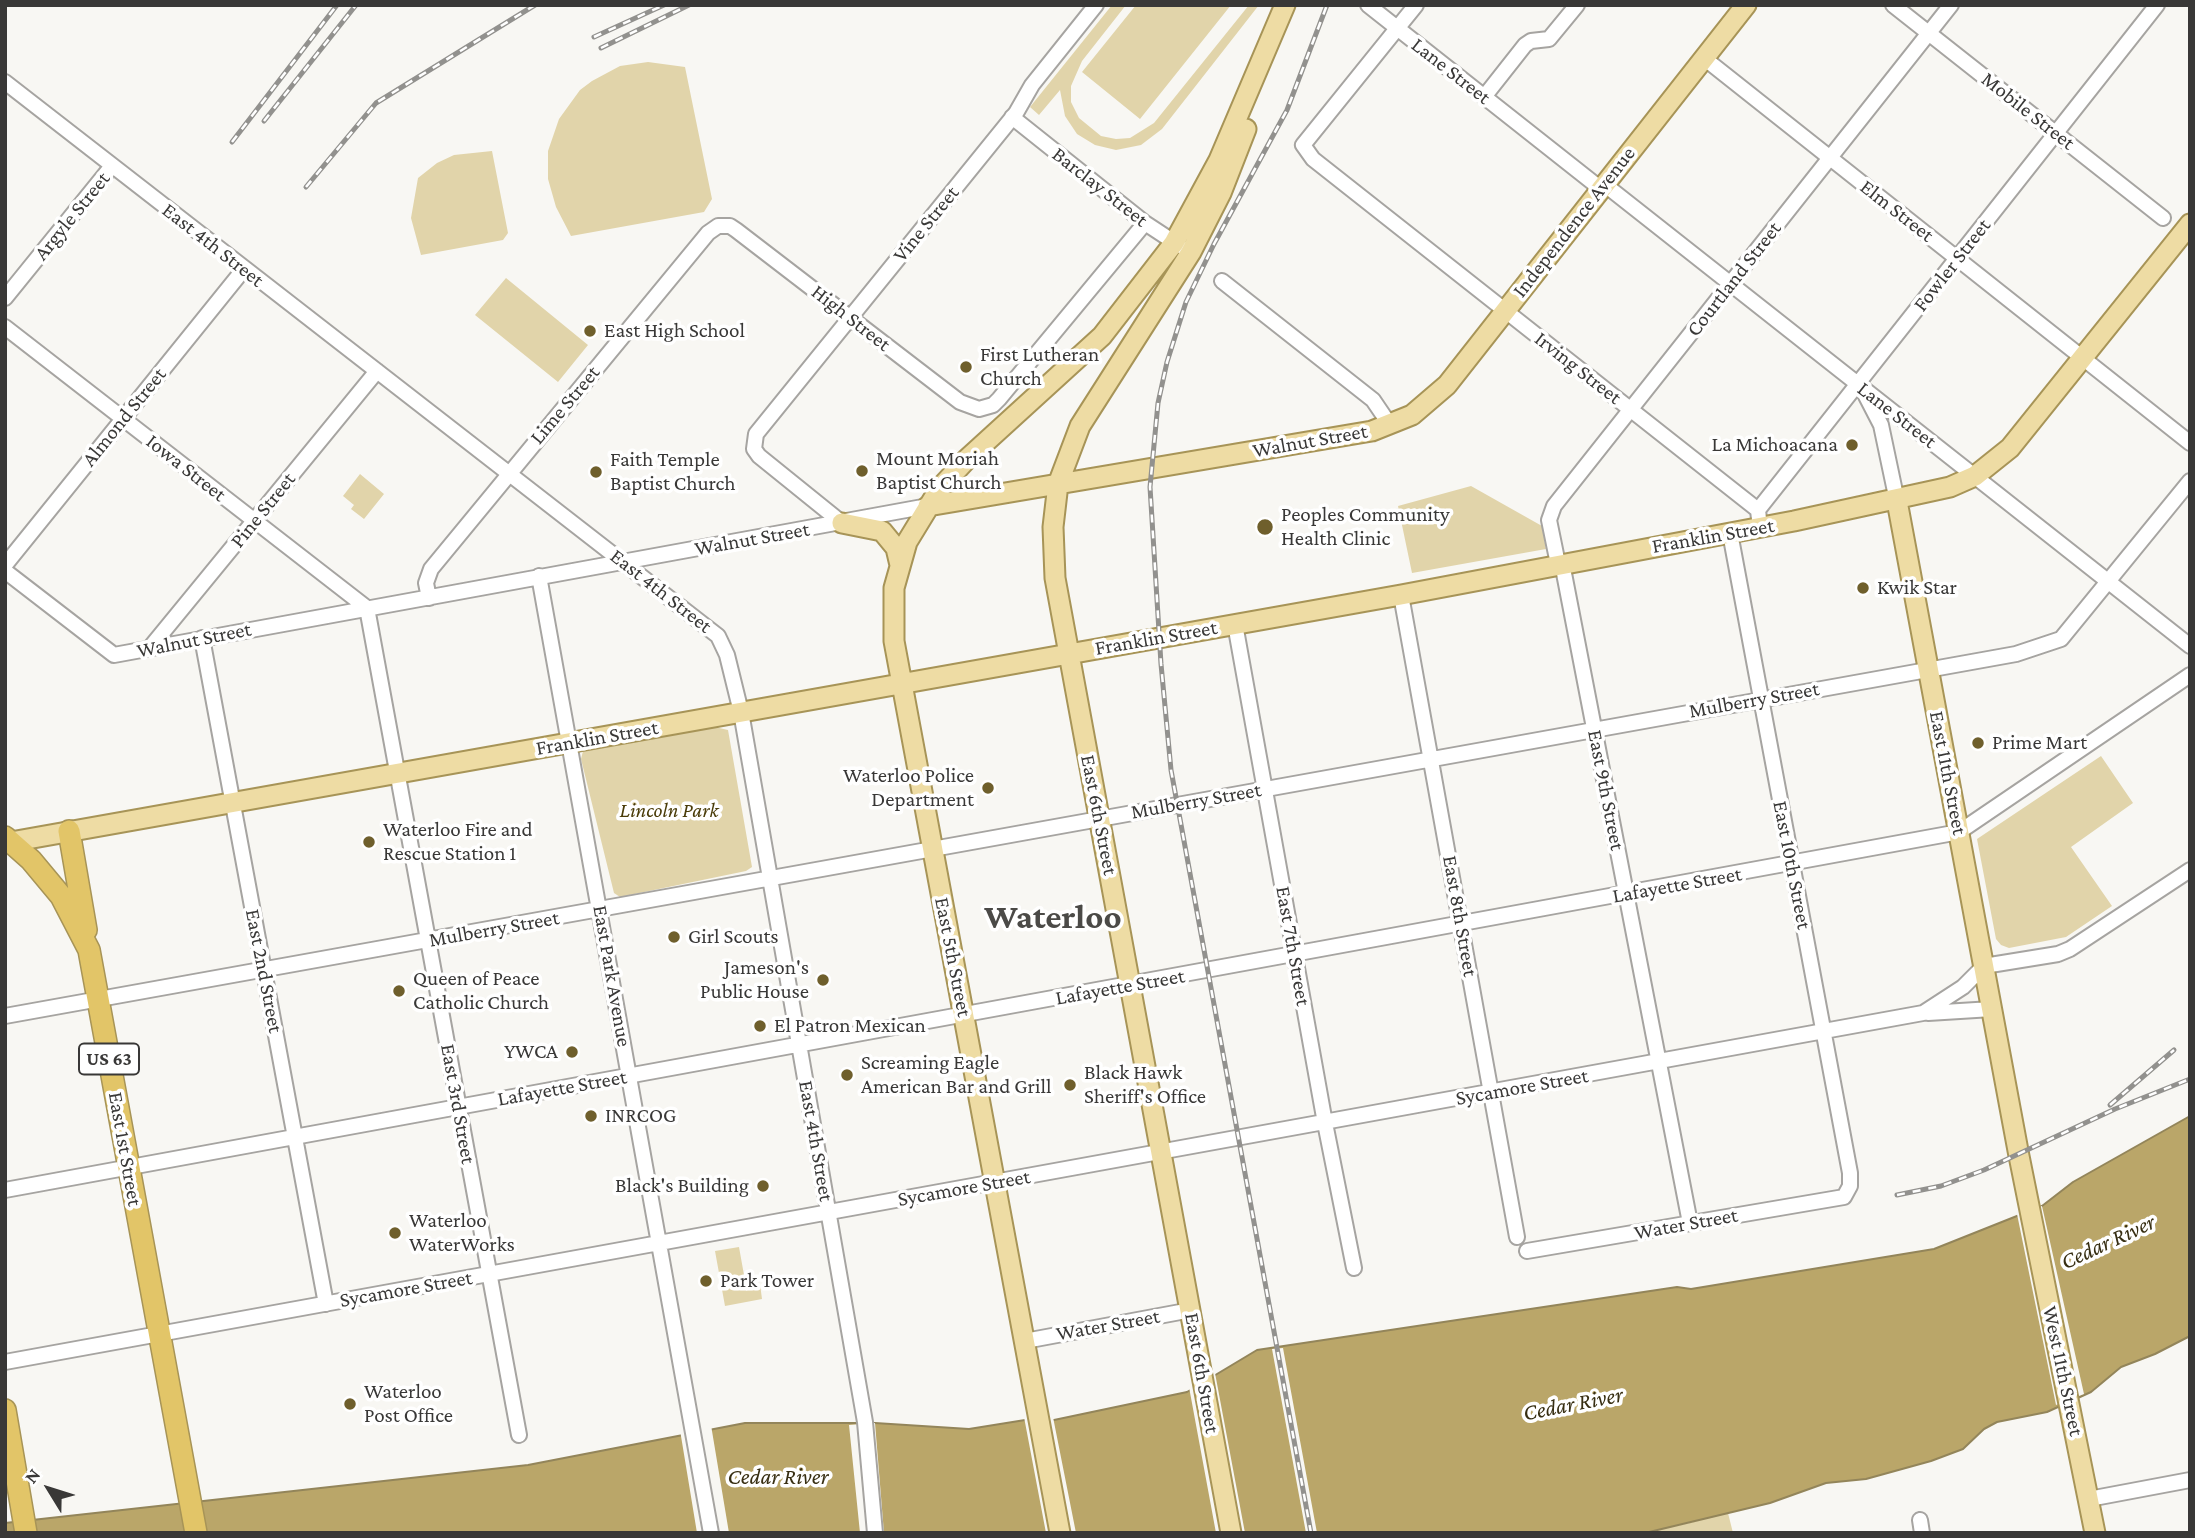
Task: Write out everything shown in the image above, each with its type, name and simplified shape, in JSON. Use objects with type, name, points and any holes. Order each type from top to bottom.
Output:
[{"type":"highway","points":[[69,831],[89,950]]},
{"type":"highway","name":"East 1st Street","points":[[7,840],[61,896],[89,950],[196,1533]]},
{"type":"highway","points":[[5,1410],[26,1533]]},
{"type":"main road","name":"Independence Avenue","points":[[1390,425],[1412,415],[1447,384],[1746,5]]},
{"type":"main road","points":[[1182,247],[1284,8]]},
{"type":"main road","name":"Franklin Street","points":[[7,840],[233,804],[1401,595],[1730,533],[1759,518],[1897,500],[1950,487],[1975,477],[2010,448],[2190,224]]},
{"type":"main road","name":"East 6th Street","points":[[1182,247],[1072,442],[1058,484],[1053,527],[1055,578],[1231,1533]]},
{"type":"main road","name":"East 5th Street","points":[[1060,1533],[892,623],[900,565],[907,542],[928,506],[967,459],[1054,383],[1102,336],[1182,247]]},
{"type":"main road","name":"Walnut Street","points":[[928,506],[1372,431],[1390,425]]},
{"type":"main road","name":"East 11th Street","points":[[1897,500],[2022,1169]]},
{"type":"main road","points":[[842,523],[882,531],[896,548],[900,565]]},
{"type":"main road","name":"West 11th Street","points":[[2022,1169],[2095,1533]]},
{"type":"street","name":"Vine Street","points":[[842,523],[759,456],[753,441],[759,428],[1012,117],[1032,85],[1096,5]]},
{"type":"street","name":"Lane Street","points":[[1368,5],[1730,284],[2190,646]]},
{"type":"street","points":[[1398,29],[1416,5]]},
{"type":"street","points":[[1484,97],[1525,45],[1531,41],[1549,39],[1577,5]]},
{"type":"street","name":"Mobile Street","points":[[1893,5],[2163,218]]},
{"type":"street","name":"Courtland Street","points":[[1560,564],[1550,513],[1951,5]]},
{"type":"street","name":"Fowler Street","points":[[1759,518],[1858,384],[2157,5]]},
{"type":"street","name":"Irving Street","points":[[1398,29],[1303,145],[1313,159],[1630,409],[1759,518]]},
{"type":"street","name":"Elm Street","points":[[1704,58],[2190,443]]},
{"type":"street","name":"East 4th Street","points":[[5,82],[718,636],[727,654],[741,712],[865,1422],[875,1533]]},
{"type":"street","name":"Barclay Street","points":[[1012,117],[1145,223],[1182,247]]},
{"type":"street","name":"Argyle Street","points":[[5,298],[112,166]]},
{"type":"street","name":"High Street","points":[[724,225],[736,230],[960,402],[979,409],[993,405],[999,399],[1145,223]]},
{"type":"street","name":"Lime Street","points":[[429,598],[426,583],[431,569],[708,233],[724,225]]},
{"type":"street","name":"Almond Street","points":[[5,565],[244,270]]},
{"type":"street","points":[[1222,281],[1373,400],[1390,425]]},
{"type":"street","name":"Iowa Street","points":[[5,327],[367,608]]},
{"type":"street","name":"Pine Street","points":[[149,649],[377,372]]},
{"type":"street","name":"East 11th Street","points":[[1858,384],[1881,425],[1897,500]]},
{"type":"street","name":"Mulberry Street","points":[[5,1016],[2016,654],[2061,639],[2190,481]]},
{"type":"street","name":"Walnut Street","points":[[5,571],[114,655],[928,506]]},
{"type":"street","name":"East 10th Street","points":[[1730,533],[1850,1173],[1850,1186],[1844,1197]]},
{"type":"street","name":"East 9th Street","points":[[1560,564],[1690,1223]]},
{"type":"street","name":"East Park Avenue","points":[[539,576],[712,1533]]},
{"type":"street","name":"East 8th Street","points":[[1401,595],[1517,1237]]},
{"type":"street","name":"East 3rd Street","points":[[367,608],[519,1435]]},
{"type":"street","name":"East 7th Street","points":[[1235,624],[1325,1123],[1354,1268]]},
{"type":"street","name":"East 2nd Street","points":[[202,638],[326,1304]]},
{"type":"street","name":"Lafayette Street","points":[[5,1190],[1959,832],[2190,675]]},
{"type":"street","points":[[1984,966],[2058,954],[2070,949],[2190,870]]},
{"type":"street","name":"Sycamore Street","points":[[1923,1013],[1963,987],[1984,966]]},
{"type":"street","name":"Sycamore Street","points":[[5,1362],[1923,1013],[1992,1009]]},
{"type":"street","name":"Water Street","points":[[1527,1251],[1844,1197]]},
{"type":"street","name":"Water Street","points":[[1025,1341],[1191,1310]]},
{"type":"street","points":[[2089,1499],[2190,1480]]},
{"type":"green space","points":[[1112,5],[1126,5],[1082,61],[1071,86],[1071,102],[1079,118],[1101,136],[1116,139],[1130,138],[1154,123],[1249,5],[1259,5],[1162,129],[1141,145],[1116,150],[1095,145],[1077,134],[1065,116],[1060,90],[1039,115],[1030,107]]},
{"type":"green space","points":[[1136,5],[1231,5],[1140,119],[1082,72]]},
{"type":"green space","points":[[648,62],[685,67],[712,199],[704,212],[571,236],[556,207],[548,179],[548,151],[559,119],[580,90],[592,81],[620,66]]},
{"type":"green space","points":[[492,151],[508,233],[503,240],[421,255],[411,218],[418,178],[437,163],[454,155]]},
{"type":"green space","points":[[506,278],[588,345],[558,382],[475,315]]},
{"type":"green space","points":[[360,474],[384,494],[364,519],[351,509],[354,505],[343,496]]},
{"type":"green space","points":[[1471,486],[1542,526],[1546,549],[1412,573],[1398,506]]},
{"type":"green space","name":"Lincoln Park","points":[[715,727],[728,730],[752,867],[746,871],[620,897],[614,893],[581,759],[583,751]]},
{"type":"green space","points":[[2101,756],[2133,803],[2071,847],[2112,906],[2066,937],[2009,948],[2001,945],[1996,939],[1977,839]]},
{"type":"green space","points":[[739,1247],[744,1275],[754,1284],[760,1284],[762,1299],[725,1306],[715,1251]]},
{"type":"green space","points":[[1728,1513],[1733,1533],[1645,1533],[1689,1523]]},
{"type":"water","name":"Cedar River","points":[[2190,1116],[2190,1336],[2121,1367],[2091,1392],[2047,1412],[1997,1422],[1984,1429],[1963,1449],[1931,1461],[1866,1479],[1826,1483],[1770,1503],[1645,1533],[5,1533],[5,1523],[528,1465],[745,1423],[875,1423],[969,1429],[1025,1420],[1054,1420],[1187,1392],[1257,1350],[1677,1287],[1691,1289],[1934,1249],[2042,1206],[2073,1182]]},
{"type":"pier","points":[[2042,1206],[2084,1394],[2056,1405],[2017,1214]]},
{"type":"pier","points":[[1283,1348],[1317,1533],[1306,1533],[1272,1349]]},
{"type":"pier","points":[[1215,1373],[1245,1533],[1216,1533],[1189,1387]]},
{"type":"pier","points":[[1024,1417],[1053,1417],[1076,1533],[1046,1533]]},
{"type":"pier","points":[[875,1423],[884,1533],[860,1533],[849,1425]]},
{"type":"pier","points":[[711,1425],[729,1533],[697,1533],[680,1430]]},
{"type":"railway","points":[[232,142],[337,5]]},
{"type":"railway","points":[[264,121],[356,5]]},
{"type":"railway","points":[[306,187],[376,103],[535,5]]},
{"type":"railway","points":[[594,37],[664,5]]},
{"type":"railway","points":[[601,48],[689,5]]},
{"type":"railway","points":[[1311,1533],[1171,770],[1161,664],[1150,487],[1158,403],[1167,362],[1186,302],[1214,244],[1287,110],[1327,5]]},
{"type":"railway","points":[[2110,1105],[2174,1050]]},
{"type":"railway","points":[[1897,1195],[1941,1186],[1984,1170],[2115,1109],[2190,1079]]},
{"type":"place","name":"East High School","points":[[590,331]]},
{"type":"place","name":"First Lutheran Church","points":[[966,367]]},
{"type":"place","name":"La Michoacana","points":[[1852,445]]},
{"type":"place","name":"Mount Moriah Baptist Church","points":[[862,471]]},
{"type":"place","name":"Faith Temple Baptist Church","points":[[596,472]]},
{"type":"place","name":"Peoples Community Health Clinic","points":[[1265,527]]},
{"type":"place","name":"Kwik Star","points":[[1863,588]]},
{"type":"place","name":"Prime Mart","points":[[1978,743]]},
{"type":"place","name":"Waterloo Police Department","points":[[988,788]]},
{"type":"place","name":"Waterloo Fire and Rescue Station 1","points":[[369,842]]},
{"type":"place","name":"Girl Scouts","points":[[674,937]]},
{"type":"place","name":"Jameson's Public House","points":[[823,980]]},
{"type":"place","name":"Queen of Peace Catholic Church","points":[[399,991]]},
{"type":"place","name":"El Patron Mexican","points":[[760,1026]]},
{"type":"place","name":"YWCA","points":[[572,1052]]},
{"type":"place","name":"Screaming Eagle American Bar and Grill","points":[[847,1075]]},
{"type":"place","name":"Black Hawk Sheriff's Office","points":[[1070,1085]]},
{"type":"place","name":"INRCOG","points":[[591,1116]]},
{"type":"place","name":"Black's Building","points":[[763,1186]]},
{"type":"place","name":"Waterloo WaterWorks","points":[[395,1233]]},
{"type":"place","name":"Park Tower","points":[[706,1281]]},
{"type":"place","name":"Waterloo Post Office","points":[[350,1404]]},
{"type":"district","name":"Waterloo","points":[[1053,917]]}]
